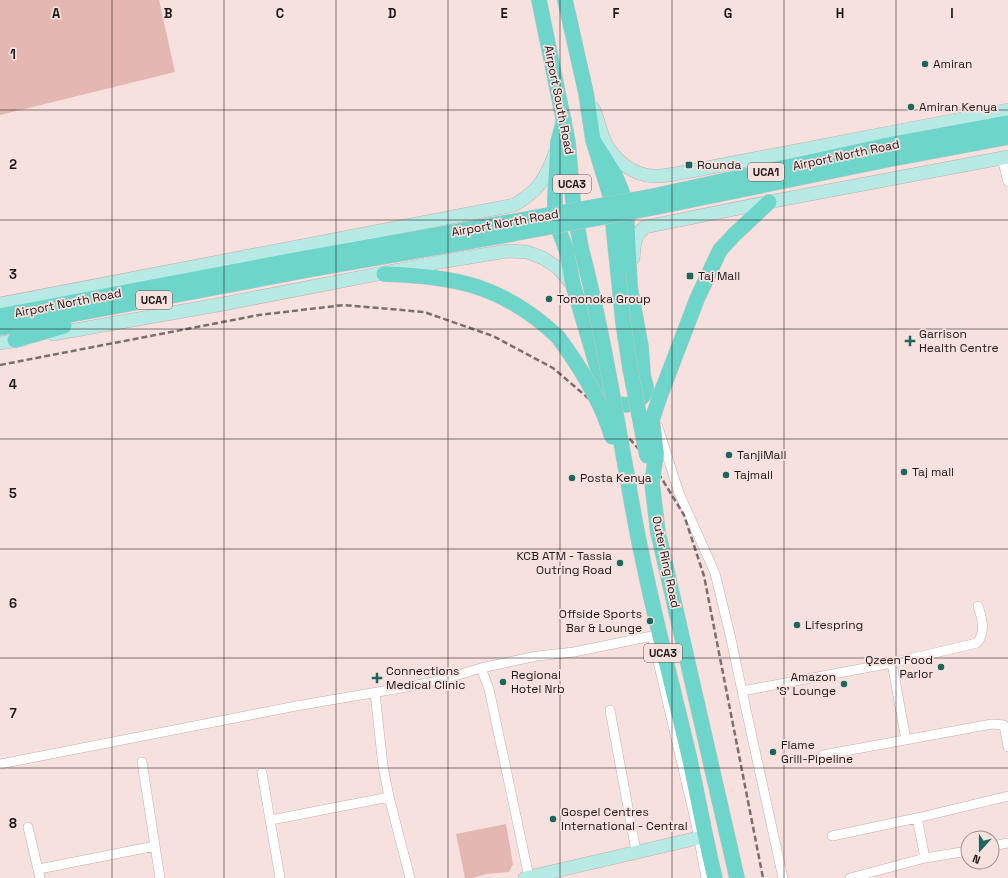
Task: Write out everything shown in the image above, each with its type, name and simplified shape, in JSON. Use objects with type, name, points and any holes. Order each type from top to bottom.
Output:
[{"type":"main road","name":"Airport South Road","points":[[539,0],[568,142],[573,201],[581,248]]},
{"type":"main road","points":[[565,0],[586,93]]},
{"type":"main road","name":"Airport North Road","points":[[586,93],[606,144],[620,162],[641,174],[656,176],[691,171],[1008,110]]},
{"type":"main road","name":"UCA3","points":[[586,93],[593,140]]},
{"type":"main road","points":[[564,120],[558,142],[555,206],[560,233],[567,252],[573,285]]},
{"type":"main road","name":"Airport North Road","points":[[0,316],[306,264],[645,209],[1008,123]]},
{"type":"main road","name":"Airport North Road","points":[[884,153],[1008,137]]},
{"type":"main road","points":[[593,140],[615,175],[622,192],[626,212],[630,287]]},
{"type":"main road","name":"Outer Ring Road","points":[[593,140],[610,195],[623,322],[630,368],[652,483],[658,532],[737,878]]},
{"type":"main road","name":"Airport North Road","points":[[0,304],[514,205],[530,195],[542,181],[552,162],[558,142]]},
{"type":"main road","name":"UCA1","points":[[0,343],[384,274],[463,258],[507,251],[518,251],[535,255],[550,263],[568,277],[573,285],[606,397],[616,404],[627,405],[641,398],[647,391],[643,375],[641,347],[630,287],[636,237],[639,232],[645,228],[769,202],[1005,157]]},
{"type":"main road","points":[[652,483],[656,454],[652,420],[697,299],[720,250],[769,202]]},
{"type":"main road","name":"Outer Ring Road","points":[[581,248],[596,310],[650,597],[689,756],[701,834],[714,878]]},
{"type":"main road","name":"Airport North Road","points":[[0,328],[135,303],[306,264]]},
{"type":"main road","points":[[384,274],[438,277],[462,282],[502,296],[542,321],[558,337],[571,354],[597,396],[608,423],[617,454],[626,475]]},
{"type":"main road","points":[[15,340],[47,330],[94,319],[135,303]]},
{"type":"main road","points":[[527,878],[701,834]]},
{"type":"street","points":[[1005,157],[1008,182]]},
{"type":"street","points":[[647,391],[678,493],[706,550],[715,573],[731,639],[783,878]]},
{"type":"street","points":[[742,691],[892,663],[977,643],[982,635],[982,622],[978,606]]},
{"type":"street","points":[[0,764],[296,706],[438,681],[481,668],[537,656],[574,652],[652,636],[701,834],[706,878]]},
{"type":"street","points":[[892,663],[906,740]]},
{"type":"street","points":[[481,668],[489,689],[527,878]]},
{"type":"street","points":[[375,693],[383,766],[389,797],[410,878]]},
{"type":"street","points":[[610,710],[636,851]]},
{"type":"street","points":[[823,755],[992,724],[1004,725],[1008,748]]},
{"type":"street","points":[[142,762],[160,878]]},
{"type":"street","points":[[262,774],[280,878]]},
{"type":"street","points":[[832,836],[917,818],[1008,796]]},
{"type":"street","points":[[271,820],[389,797]]},
{"type":"street","points":[[917,818],[925,858]]},
{"type":"street","points":[[28,827],[40,873],[155,846]]},
{"type":"street","points":[[850,878],[925,858],[960,852]]},
{"type":"shaded area","points":[[0,0],[159,0],[175,72],[0,115]]},
{"type":"shaded area","points":[[506,824],[513,864],[509,872],[465,878],[456,834]]},
{"type":"railway","points":[[0,365],[259,315],[344,305],[424,312],[493,336],[553,368],[608,415],[654,466],[684,515],[704,576],[763,878]]},
{"type":"place","name":"Amiran","points":[[925,64]]},
{"type":"place","name":"Amiran Kenya","points":[[911,107]]},
{"type":"place","name":"Rounda","points":[[689,165]]},
{"type":"place","name":"Taj Mall","points":[[690,276]]},
{"type":"place","name":"Tononoka Group","points":[[549,299]]},
{"type":"place","name":"Garrison Health Centre","points":[[910,341]]},
{"type":"place","name":"TanjiMall","points":[[729,455]]},
{"type":"place","name":"Taj mall","points":[[904,472]]},
{"type":"place","name":"Tajmall","points":[[726,475]]},
{"type":"place","name":"Posta Kenya","points":[[572,478]]},
{"type":"place","name":"KCB ATM - Tassia Outring Road","points":[[620,563]]},
{"type":"place","name":"Offside Sports Bar & Lounge","points":[[650,621]]},
{"type":"place","name":"Lifespring","points":[[797,625]]},
{"type":"place","name":"Qzeen Food Parlor","points":[[941,667]]},
{"type":"place","name":"Connections Medical Clinic","points":[[377,678]]},
{"type":"place","name":"Regional Hotel Nrb","points":[[503,682]]},
{"type":"place","name":"Amazon 'S' Lounge","points":[[844,684]]},
{"type":"place","name":"Flame Grill-Pipeline","points":[[773,752]]},
{"type":"place","name":"Gospel Centres International - Central","points":[[553,819]]}]
